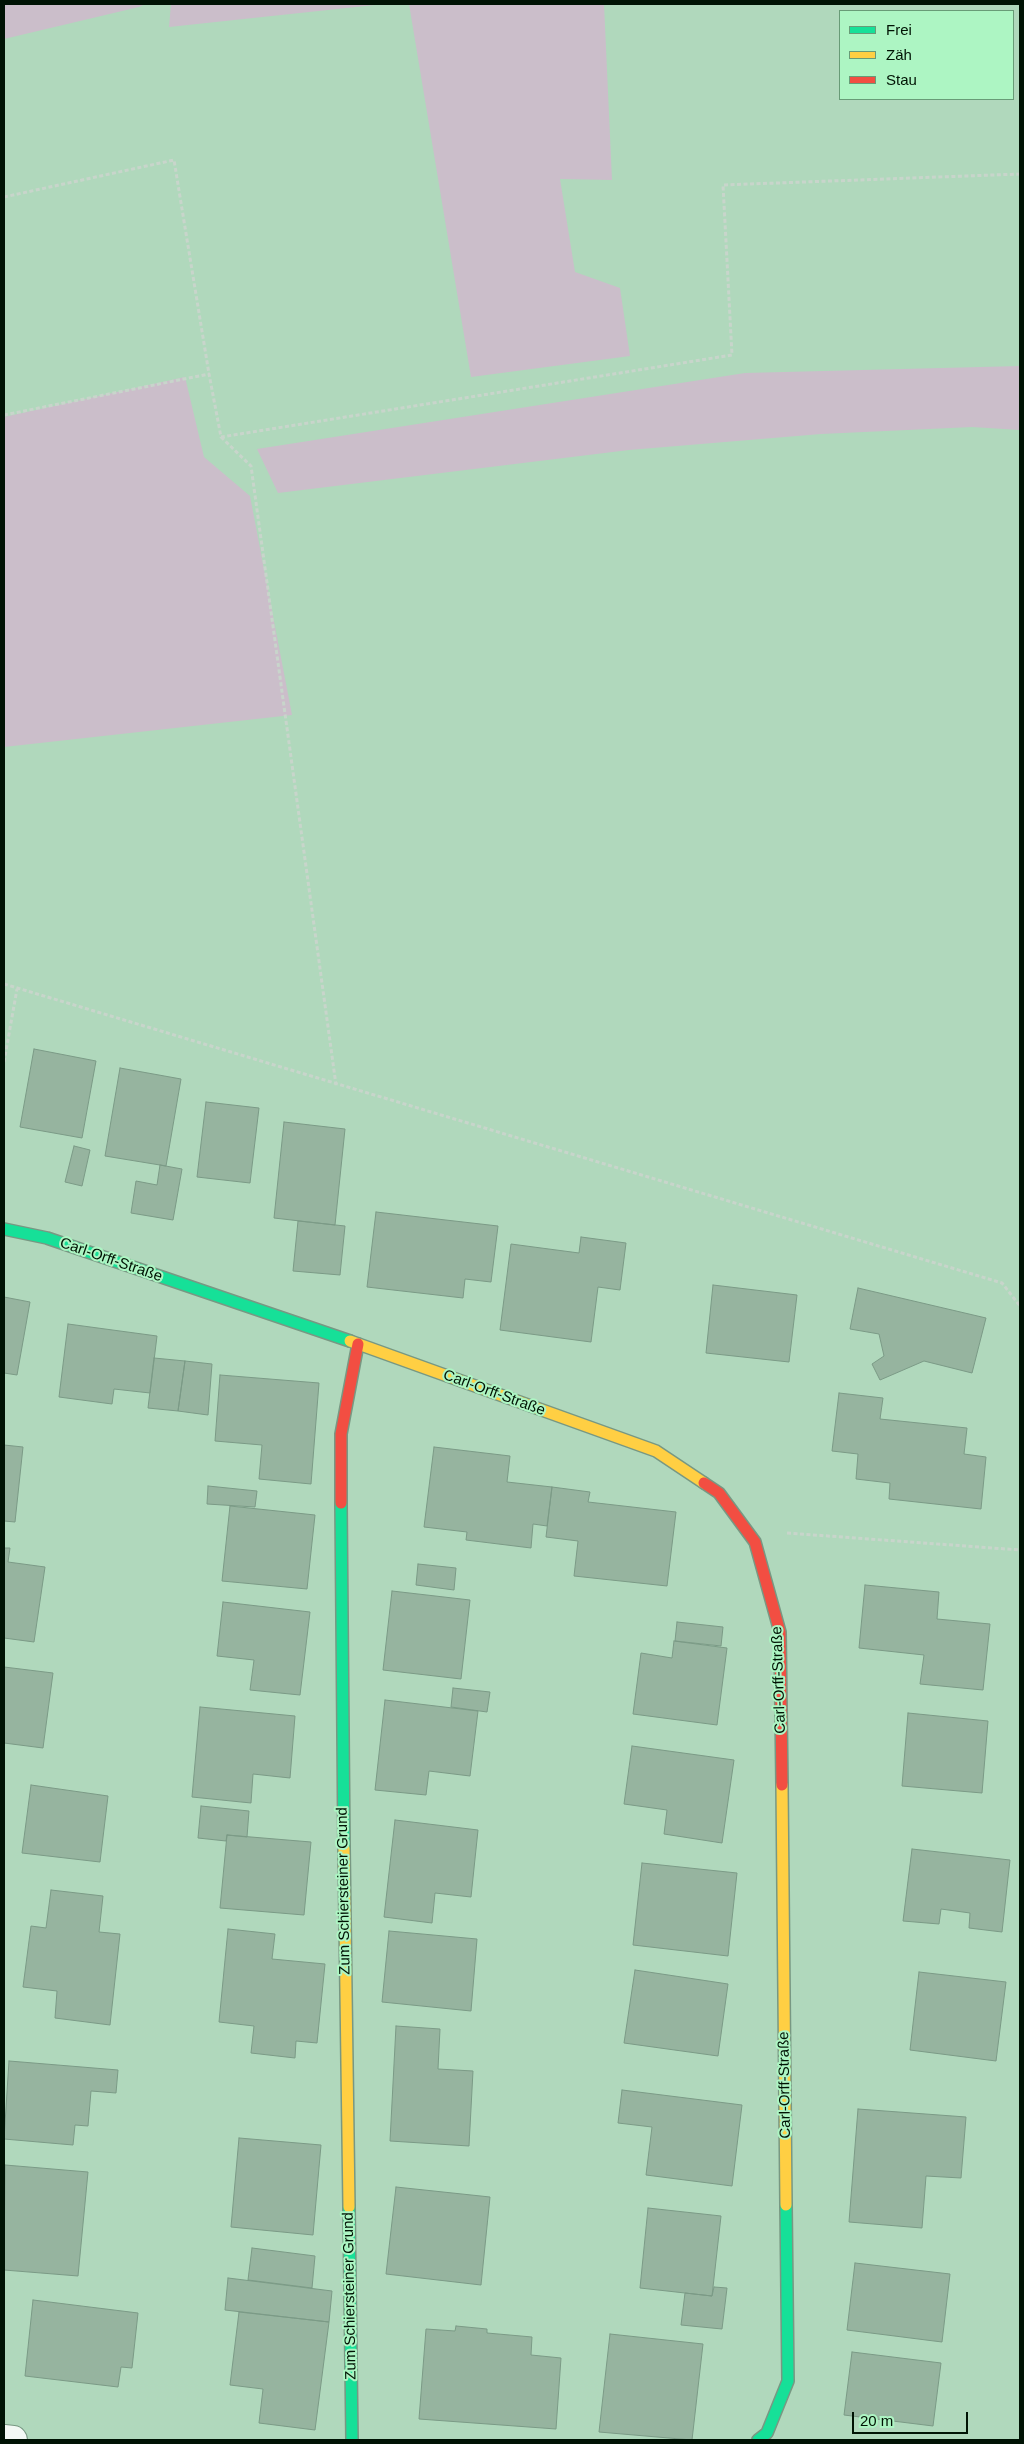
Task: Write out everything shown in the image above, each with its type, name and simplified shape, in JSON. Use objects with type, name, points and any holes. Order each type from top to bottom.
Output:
[{"type":"street","name":"Carl-Orff-Straße","points":[[4,1229],[47,1238],[358,1344],[656,1451],[720,1493],[755,1542],[780,1632],[788,2381],[769,2438]]},
{"type":"street","name":"Zum Schiersteiner Grund","points":[[352,2440],[343,1812],[341,1434],[358,1344]]},
{"type":"street","points":[[4,2440],[13,2440]]},
{"type":"path","points":[[4,197],[174,160],[221,437],[251,466],[336,1085]]},
{"type":"path","points":[[221,437],[732,355],[723,185],[1020,174]]},
{"type":"path","points":[[4,415],[209,374]]},
{"type":"path","points":[[4,984],[1002,1283],[1020,1306]]},
{"type":"path","points":[[4,1062],[17,989]]},
{"type":"path","points":[[755,1542],[790,1533],[1020,1550]]},
{"type":"shaded area","points":[[4,4],[145,4],[4,39]]},
{"type":"shaded area","points":[[171,4],[384,4],[169,27]]},
{"type":"shaded area","points":[[409,4],[604,4],[612,180],[560,179],[575,272],[620,288],[630,356],[471,377]]},
{"type":"shaded area","points":[[1020,366],[1020,430],[972,427],[821,434],[629,450],[278,493],[257,449],[745,373]]},
{"type":"shaded area","points":[[185,377],[204,457],[250,496],[292,715],[4,747],[4,417]]},
{"type":"building","points":[[34,1049],[96,1061],[82,1138],[20,1127]]},
{"type":"building","points":[[120,1068],[181,1079],[166,1166],[105,1156]]},
{"type":"building","points":[[206,1102],[259,1108],[250,1183],[197,1177]]},
{"type":"building","points":[[284,1122],[345,1129],[335,1225],[274,1218]]},
{"type":"building","points":[[74,1146],[90,1150],[82,1186],[65,1182]]},
{"type":"building","points":[[160,1165],[182,1169],[173,1220],[131,1213],[136,1181],[157,1185]]},
{"type":"building","points":[[376,1212],[498,1226],[491,1282],[465,1279],[463,1298],[367,1287]]},
{"type":"building","points":[[298,1221],[345,1226],[340,1275],[293,1271]]},
{"type":"building","points":[[581,1237],[626,1243],[620,1290],[598,1287],[591,1342],[500,1330],[511,1244],[579,1253]]},
{"type":"building","points":[[713,1285],[797,1295],[789,1362],[706,1353]]},
{"type":"building","points":[[858,1288],[986,1318],[972,1373],[924,1361],[880,1380],[872,1364],[884,1356],[879,1334],[850,1329]]},
{"type":"building","points":[[4,1297],[30,1302],[17,1375],[4,1373]]},
{"type":"building","points":[[68,1324],[157,1336],[150,1393],[114,1389],[112,1404],[59,1397]]},
{"type":"building","points":[[154,1358],[185,1361],[178,1411],[148,1408]]},
{"type":"building","points":[[185,1361],[212,1364],[208,1415],[178,1411]]},
{"type":"building","points":[[220,1375],[319,1383],[311,1484],[259,1479],[262,1445],[215,1441]]},
{"type":"building","points":[[839,1393],[883,1398],[880,1419],[967,1428],[964,1454],[986,1457],[981,1509],[889,1499],[890,1483],[856,1479],[858,1454],[832,1451]]},
{"type":"building","points":[[4,1445],[23,1447],[15,1522],[4,1521]]},
{"type":"building","points":[[434,1447],[510,1456],[507,1482],[552,1487],[547,1526],[533,1524],[531,1548],[466,1540],[467,1532],[424,1527]]},
{"type":"building","points":[[208,1486],[257,1491],[255,1507],[207,1504]]},
{"type":"building","points":[[552,1487],[590,1492],[588,1502],[676,1512],[667,1586],[574,1576],[578,1541],[546,1537]]},
{"type":"building","points":[[230,1506],[315,1515],[307,1589],[222,1581]]},
{"type":"building","points":[[4,1548],[10,1548],[8,1562],[45,1567],[34,1642],[4,1638]]},
{"type":"building","points":[[418,1564],[456,1568],[454,1590],[416,1585]]},
{"type":"building","points":[[865,1585],[939,1592],[937,1619],[990,1624],[983,1690],[920,1684],[924,1655],[859,1648]]},
{"type":"building","points":[[392,1591],[470,1600],[461,1679],[383,1670]]},
{"type":"building","points":[[223,1602],[310,1612],[300,1695],[250,1690],[254,1660],[217,1656]]},
{"type":"building","points":[[677,1622],[723,1627],[721,1646],[675,1641]]},
{"type":"building","points":[[674,1641],[727,1648],[717,1725],[633,1714],[641,1653],[672,1658]]},
{"type":"building","points":[[4,1667],[53,1673],[43,1748],[4,1743]]},
{"type":"building","points":[[453,1688],[490,1692],[487,1712],[451,1707]]},
{"type":"building","points":[[385,1700],[478,1711],[470,1776],[429,1771],[426,1795],[375,1790]]},
{"type":"building","points":[[200,1707],[295,1716],[290,1778],[253,1774],[251,1803],[192,1797]]},
{"type":"building","points":[[908,1713],[988,1721],[982,1793],[902,1786]]},
{"type":"building","points":[[632,1746],[734,1760],[722,1843],[664,1834],[667,1810],[624,1804]]},
{"type":"building","points":[[31,1785],[108,1796],[100,1862],[22,1853]]},
{"type":"building","points":[[201,1806],[249,1811],[247,1837],[227,1835],[226,1841],[198,1838]]},
{"type":"building","points":[[395,1820],[478,1830],[471,1897],[435,1893],[432,1923],[384,1917]]},
{"type":"building","points":[[227,1835],[311,1842],[304,1915],[220,1908]]},
{"type":"building","points":[[912,1849],[1010,1860],[1002,1932],[969,1928],[970,1913],[941,1909],[939,1924],[903,1921]]},
{"type":"building","points":[[642,1863],[737,1873],[728,1956],[633,1945]]},
{"type":"building","points":[[51,1890],[103,1896],[99,1932],[120,1934],[110,2025],[55,2018],[57,1991],[23,1987],[31,1926],[46,1928]]},
{"type":"building","points":[[228,1929],[275,1934],[272,1959],[325,1964],[317,2043],[296,2041],[295,2058],[251,2053],[254,2026],[219,2022]]},
{"type":"building","points":[[389,1931],[477,1939],[471,2011],[382,2002]]},
{"type":"building","points":[[635,1970],[728,1984],[718,2056],[624,2043]]},
{"type":"building","points":[[919,1972],[1006,1982],[996,2061],[910,2050]]},
{"type":"building","points":[[396,2026],[440,2029],[438,2069],[473,2071],[469,2146],[390,2141]]},
{"type":"building","points":[[9,2061],[118,2070],[116,2093],[91,2091],[88,2126],[75,2125],[73,2145],[4,2139]]},
{"type":"building","points":[[622,2090],[742,2105],[732,2186],[646,2175],[652,2127],[618,2123]]},
{"type":"building","points":[[858,2109],[966,2117],[961,2178],[926,2176],[922,2228],[849,2222]]},
{"type":"building","points":[[239,2138],[321,2145],[313,2235],[231,2227]]},
{"type":"building","points":[[5,2165],[88,2172],[78,2276],[4,2270]]},
{"type":"building","points":[[396,2187],[490,2197],[481,2285],[386,2274]]},
{"type":"building","points":[[648,2208],[721,2216],[712,2296],[640,2288]]},
{"type":"building","points":[[252,2248],[315,2256],[312,2288],[248,2280]]},
{"type":"building","points":[[855,2263],[950,2274],[942,2342],[847,2330]]},
{"type":"building","points":[[228,2278],[332,2291],[329,2322],[225,2310]]},
{"type":"building","points":[[714,2287],[727,2288],[722,2329],[681,2325],[685,2293],[712,2296]]},
{"type":"building","points":[[33,2300],[138,2313],[132,2368],[121,2367],[118,2387],[25,2376]]},
{"type":"building","points":[[239,2312],[329,2322],[315,2430],[259,2423],[263,2389],[230,2385]]},
{"type":"building","points":[[456,2326],[487,2329],[487,2333],[532,2337],[531,2355],[561,2358],[556,2429],[419,2419],[426,2329],[455,2331]]},
{"type":"building","points":[[610,2334],[703,2344],[692,2440],[599,2432]]},
{"type":"building","points":[[852,2352],[941,2363],[933,2426],[844,2415]]},
{"type":"traffic: fast","points":[[4,1229],[47,1238],[350,1341]]},
{"type":"traffic: fast","points":[[341,1503],[344,1848]]},
{"type":"traffic: fast","points":[[758,2440],[767,2433],[788,2381],[786,2205]]},
{"type":"traffic: fast","points":[[349,2207],[352,2440]]},
{"type":"traffic: slow","points":[[350,1341],[656,1451],[704,1483]]},
{"type":"traffic: slow","points":[[782,1785],[786,2205]]},
{"type":"traffic: slow","points":[[344,1848],[349,2207]]},
{"type":"traffic: jam","points":[[341,1503],[341,1434],[358,1344]]},
{"type":"traffic: jam","points":[[704,1483],[719,1493],[755,1542],[780,1632],[782,1785]]}]
